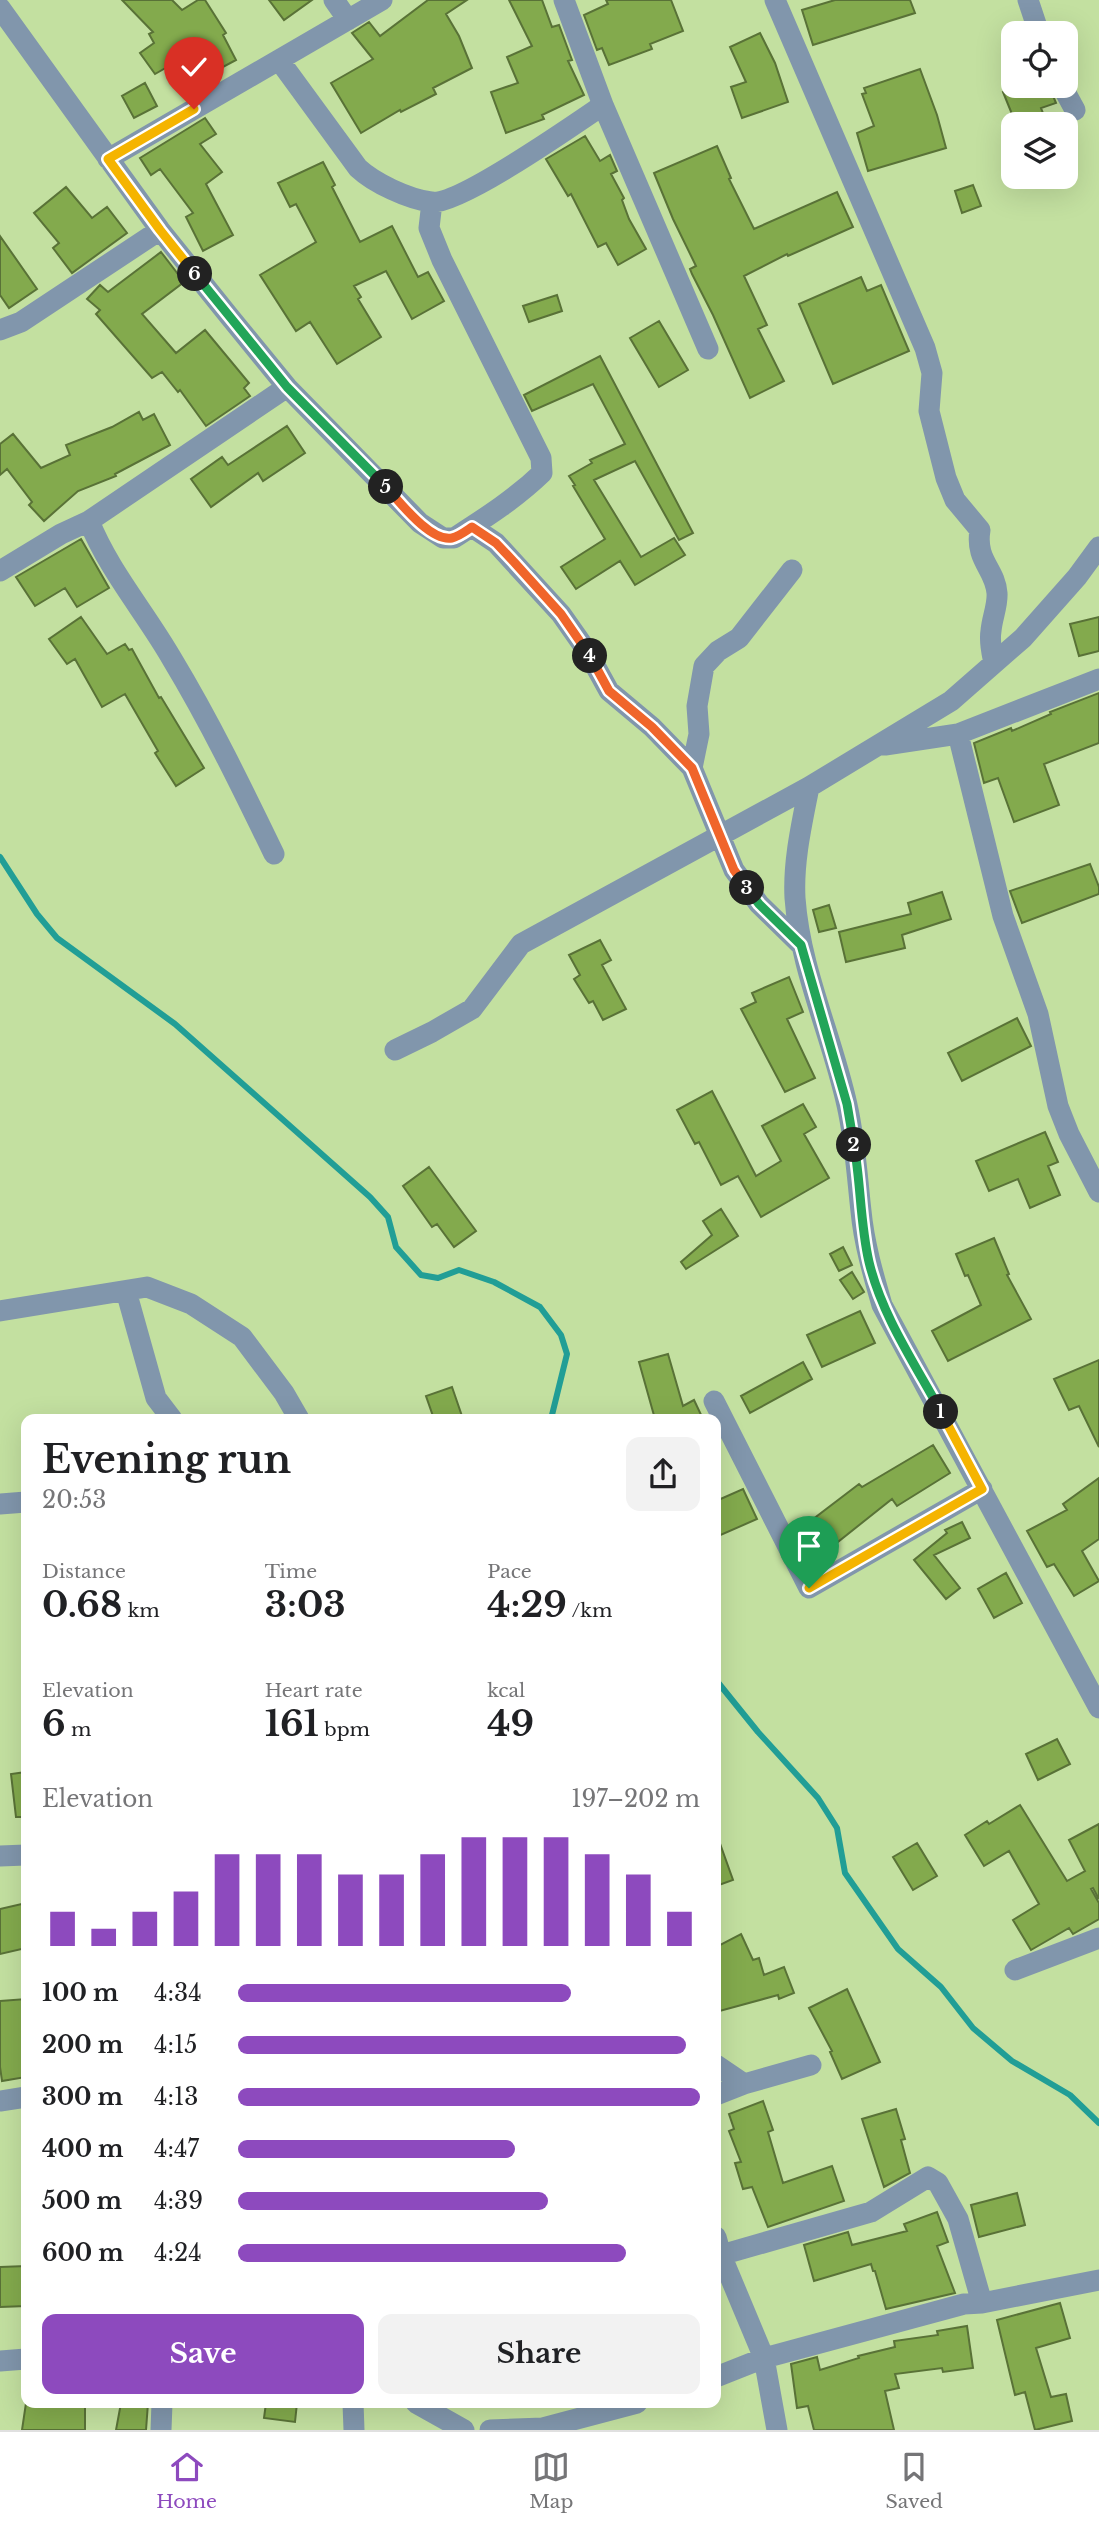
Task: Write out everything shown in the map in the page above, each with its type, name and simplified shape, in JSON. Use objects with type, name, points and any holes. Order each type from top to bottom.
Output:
[{"type":"street","points":[[334,0],[348,20]]},
{"type":"street","points":[[108,159],[382,0]]},
{"type":"street","points":[[564,0],[603,105],[708,349]]},
{"type":"street","points":[[775,0],[925,348],[932,373],[929,411],[946,478],[955,500],[980,530],[981,555],[995,582],[997,595],[990,632],[994,663]]},
{"type":"street","points":[[1028,0],[1035,21]]},
{"type":"street","points":[[0,9],[160,230],[287,387],[432,533],[443,538],[454,538],[508,503],[542,473],[541,458],[429,228],[432,202]]},
{"type":"street","points":[[279,60],[358,168],[372,181],[432,202],[458,196],[539,148],[603,105]]},
{"type":"street","points":[[1068,98],[1074,110]]},
{"type":"street","points":[[0,330],[21,322],[160,230]]},
{"type":"street","points":[[0,571],[61,534],[89,521],[287,387]]},
{"type":"street","points":[[89,521],[99,546],[171,656],[209,721],[274,854]]},
{"type":"street","points":[[472,527],[496,543],[561,614],[587,651],[609,691],[652,727],[692,768],[734,870],[759,904],[801,945]]},
{"type":"street","points":[[395,1049],[472,1009],[521,943],[809,787],[951,701],[1032,628],[1077,577],[1099,547]]},
{"type":"street","points":[[692,768],[699,734],[697,706],[704,666],[718,652],[739,638],[792,570]]},
{"type":"street","points":[[874,747],[958,734],[1099,679]]},
{"type":"street","points":[[958,734],[1003,916],[1038,1014],[1058,1107],[1069,1135],[1098,1186]]},
{"type":"street","points":[[809,787],[796,867],[795,898],[801,945],[847,1104],[856,1153],[869,1263],[883,1304],[1099,1708]]},
{"type":"street","points":[[0,1311],[147,1287],[191,1304],[242,1338],[284,1392],[296,1414]]},
{"type":"street","points":[[126,1291],[156,1398],[168,1414]]},
{"type":"street","points":[[714,1401],[721,1414]]},
{"type":"street","points":[[721,1415],[809,1588],[982,1489]]},
{"type":"street","points":[[0,1504],[21,1502]]},
{"type":"street","points":[[0,1856],[21,1855]]},
{"type":"street","points":[[1015,1970],[1099,1938]]},
{"type":"street","points":[[721,2093],[811,2065]]},
{"type":"street","points":[[721,2068],[744,2084]]},
{"type":"street","points":[[0,2101],[21,2098]]},
{"type":"street","points":[[721,2245],[871,2212],[928,2177],[938,2183],[958,2219],[982,2303]]},
{"type":"street","points":[[721,2253],[764,2358],[777,2430]]},
{"type":"street","points":[[721,2375],[764,2358],[964,2304],[982,2303],[1099,2280]]},
{"type":"street","points":[[0,2361],[21,2359]]},
{"type":"street","points":[[161,2430],[162,2408]]},
{"type":"street","points":[[353,2408],[354,2430]]},
{"type":"street","points":[[424,2408],[457,2430]]},
{"type":"street","points":[[490,2430],[543,2428],[617,2408]]},
{"type":"building","points":[[122,0],[172,0],[182,10],[198,0],[205,0],[226,33],[223,35],[236,60],[210,74],[197,50],[155,74],[140,53],[154,43],[149,34],[153,32]]},
{"type":"building","points":[[269,0],[312,0],[284,20]]},
{"type":"building","points":[[428,0],[467,0],[446,14],[459,36],[472,68],[433,88],[436,94],[401,112],[400,110],[361,133],[331,83],[373,59],[352,33],[369,22],[380,36]]},
{"type":"building","points":[[509,0],[542,0],[552,27],[559,25],[572,60],[568,61],[584,95],[542,115],[544,119],[506,133],[491,92],[518,83],[507,57],[532,46]]},
{"type":"building","points":[[606,0],[671,0],[683,31],[650,44],[652,49],[609,65],[602,48],[597,50],[584,15],[608,4]]},
{"type":"building","points":[[835,0],[910,0],[915,13],[813,45],[802,10]]},
{"type":"building","points":[[760,33],[775,63],[788,102],[742,118],[731,87],[746,82],[730,47]]},
{"type":"building","points":[[920,69],[946,148],[868,171],[857,133],[874,126],[862,94],[866,93],[864,88]]},
{"type":"building","points":[[145,83],[157,106],[134,118],[122,96]]},
{"type":"building","points":[[1005,98],[1054,98],[1056,103],[1041,108],[1043,112],[1011,112]]},
{"type":"building","points":[[205,118],[216,134],[200,144],[222,172],[206,184],[233,235],[203,251],[186,217],[193,213],[160,169],[151,175],[140,158]]},
{"type":"building","points":[[585,136],[600,161],[610,155],[617,171],[611,174],[624,198],[622,200],[629,219],[646,249],[618,265],[606,243],[598,247],[571,194],[568,196],[546,159]]},
{"type":"building","points":[[717,146],[731,178],[729,179],[754,229],[837,192],[853,227],[788,256],[787,254],[744,276],[767,325],[758,329],[784,381],[750,398],[692,274],[690,269],[696,266],[654,173]]},
{"type":"building","points":[[323,162],[335,185],[332,187],[360,242],[392,226],[418,277],[428,272],[444,301],[412,319],[386,271],[354,286],[361,297],[358,299],[381,337],[337,364],[310,322],[296,331],[260,275],[316,242],[296,204],[290,207],[278,183]]},
{"type":"building","points":[[973,185],[981,206],[962,213],[955,191]]},
{"type":"building","points":[[66,187],[92,218],[107,207],[127,233],[72,273],[53,248],[59,243],[34,213]]},
{"type":"building","points":[[0,236],[37,289],[9,308],[0,295]]},
{"type":"building","points":[[161,252],[184,282],[142,314],[176,353],[205,330],[249,383],[244,388],[250,396],[206,426],[180,390],[178,392],[162,372],[152,378],[96,314],[100,310],[87,299],[100,285],[108,292]]},
{"type":"building","points":[[861,277],[867,291],[881,285],[909,351],[833,384],[799,304]]},
{"type":"building","points":[[557,295],[562,311],[529,322],[523,306]]},
{"type":"building","points":[[659,321],[688,370],[659,387],[630,338]]},
{"type":"building","points":[[600,356],[693,533],[679,540],[635,461],[594,480],[641,557],[674,538],[685,555],[635,585],[620,561],[576,589],[561,567],[605,539],[569,476],[592,463],[590,460],[625,444],[593,384],[532,411],[524,395]]},
{"type":"building","points":[[139,412],[143,420],[154,414],[170,445],[115,474],[116,476],[78,491],[44,521],[29,505],[32,502],[7,469],[0,475],[0,444],[13,434],[41,468],[70,455],[66,445],[112,427]]},
{"type":"building","points":[[287,426],[305,453],[263,481],[258,473],[211,507],[191,479],[222,457],[228,465]]},
{"type":"building","points":[[81,539],[109,588],[77,607],[65,588],[35,606],[16,577]]},
{"type":"building","points":[[81,617],[107,654],[125,644],[129,650],[132,649],[159,698],[161,697],[204,768],[176,786],[155,753],[158,751],[125,694],[102,707],[75,659],[67,664],[49,639]]},
{"type":"building","points":[[1099,617],[1099,651],[1079,656],[1070,624]]},
{"type":"building","points":[[1099,693],[1099,743],[1044,764],[1059,805],[1014,822],[998,778],[984,783],[974,743],[1011,728],[1012,731],[1051,714],[1050,712]]},
{"type":"building","points":[[1090,864],[1099,894],[1022,923],[1010,891]]},
{"type":"building","points":[[942,892],[951,919],[902,935],[905,948],[846,962],[839,932],[911,914],[908,903]]},
{"type":"building","points":[[829,905],[836,928],[819,932],[813,910]]},
{"type":"building","points":[[600,940],[611,960],[602,965],[626,1009],[603,1020],[593,1001],[589,1003],[574,979],[580,975],[569,955]]},
{"type":"building","points":[[789,977],[803,1012],[787,1019],[815,1078],[785,1092],[741,1009],[756,1002],[752,993]]},
{"type":"building","points":[[1017,1018],[1031,1046],[962,1081],[948,1053]]},
{"type":"building","points":[[712,1091],[756,1176],[781,1161],[762,1126],[803,1104],[816,1127],[804,1134],[829,1178],[761,1217],[738,1176],[721,1185],[699,1142],[695,1144],[677,1110]]},
{"type":"building","points":[[1045,1132],[1058,1162],[1048,1166],[1060,1195],[1030,1208],[1018,1179],[989,1191],[976,1161]]},
{"type":"building","points":[[429,1167],[476,1231],[454,1247],[437,1224],[432,1227],[403,1186]]},
{"type":"building","points":[[721,1209],[738,1236],[686,1269],[681,1262],[712,1235],[703,1221]]},
{"type":"building","points":[[994,1238],[1009,1274],[1007,1275],[1031,1319],[948,1361],[932,1331],[981,1305],[956,1254]]},
{"type":"building","points":[[843,1247],[852,1265],[839,1271],[830,1254]]},
{"type":"building","points":[[852,1272],[864,1292],[853,1299],[840,1280]]},
{"type":"building","points":[[860,1311],[875,1343],[822,1367],[807,1335]]},
{"type":"building","points":[[668,1354],[683,1406],[694,1400],[701,1414],[654,1414],[639,1362]]},
{"type":"building","points":[[1099,1360],[1099,1447],[1079,1406],[1069,1410],[1054,1379]]},
{"type":"building","points":[[803,1362],[812,1379],[750,1413],[741,1396]]},
{"type":"building","points":[[452,1387],[461,1414],[432,1414],[426,1396]]},
{"type":"building","points":[[933,1445],[950,1473],[897,1506],[892,1499],[829,1549],[808,1523],[859,1484],[862,1487]]},
{"type":"building","points":[[1099,1478],[1099,1539],[1082,1551],[1099,1581],[1074,1596],[1054,1564],[1047,1567],[1027,1531],[1067,1510],[1063,1504]]},
{"type":"building","points":[[743,1489],[757,1519],[721,1535],[721,1499]]},
{"type":"building","points":[[962,1522],[970,1538],[934,1555],[960,1588],[946,1599],[914,1560],[947,1533],[945,1530]]},
{"type":"building","points":[[1006,1573],[1022,1603],[994,1618],[978,1589]]},
{"type":"building","points":[[1057,1739],[1070,1764],[1038,1780],[1026,1754]]},
{"type":"building","points":[[21,1773],[21,1817],[16,1817],[11,1774]]},
{"type":"building","points":[[1020,1805],[1067,1881],[1085,1871],[1069,1840],[1099,1824],[1099,1899],[1093,1888],[1091,1889],[1099,1903],[1099,1919],[1073,1934],[1069,1928],[1031,1950],[1013,1920],[1039,1904],[1009,1851],[984,1866],[965,1835]]},
{"type":"building","points":[[917,1843],[937,1876],[913,1890],[893,1857]]},
{"type":"building","points":[[721,1846],[733,1880],[721,1884]]},
{"type":"building","points":[[21,1904],[21,1949],[0,1954],[0,1909]]},
{"type":"building","points":[[741,1934],[753,1960],[759,1958],[764,1975],[784,1967],[794,1993],[779,1999],[778,1995],[721,2011],[721,1944]]},
{"type":"building","points":[[847,1989],[880,2062],[842,2079],[830,2052],[832,2051],[809,2008]]},
{"type":"building","points":[[21,1999],[21,2078],[2,2081],[0,2067],[0,2001]]},
{"type":"building","points":[[763,2101],[773,2130],[768,2132],[783,2183],[832,2166],[844,2201],[768,2227],[752,2187],[743,2189],[735,2163],[741,2162],[729,2131],[734,2129],[729,2114]]},
{"type":"building","points":[[896,2109],[905,2139],[901,2140],[910,2173],[884,2187],[862,2119]]},
{"type":"building","points":[[1017,2193],[1025,2225],[979,2237],[971,2205]]},
{"type":"building","points":[[937,2212],[948,2242],[937,2246],[955,2293],[886,2309],[871,2264],[814,2281],[804,2245],[848,2232],[852,2245],[907,2231],[904,2224]]},
{"type":"building","points":[[21,2266],[21,2306],[0,2307],[0,2267]]},
{"type":"building","points":[[1060,2303],[1070,2338],[1036,2348],[1051,2397],[1066,2394],[1072,2421],[1035,2430],[1025,2392],[1015,2395],[997,2320]]},
{"type":"building","points":[[967,2326],[973,2368],[943,2372],[942,2368],[895,2374],[899,2388],[885,2391],[894,2430],[814,2430],[808,2406],[797,2408],[791,2364],[817,2357],[820,2370],[859,2358],[858,2356],[895,2347],[894,2341],[938,2335],[937,2331]]},
{"type":"building","points":[[25,2408],[85,2408],[85,2430],[22,2430]]},
{"type":"building","points":[[120,2408],[148,2408],[146,2430],[116,2430]]},
{"type":"building","points":[[265,2408],[296,2408],[295,2422],[264,2418]]},
{"type":"waterway","points":[[0,857],[37,914],[57,938],[175,1024],[370,1197],[388,1217],[396,1247],[421,1275],[438,1278],[459,1270],[494,1282],[540,1307],[561,1335],[567,1354],[552,1414]]},
{"type":"waterway","points":[[721,1686],[818,1798],[837,1828],[845,1873],[898,1949],[941,1987],[973,2028],[1012,2061],[1070,2095],[1099,2123]]},
{"type":"route","points":[[194,109],[108,159],[160,230],[287,387],[420,523],[443,538],[454,538],[472,527],[496,543],[561,614],[587,651],[609,691],[652,727],[692,768],[734,870],[759,904],[801,945],[847,1104],[856,1153],[869,1263],[883,1304],[982,1489],[809,1588]]}]
